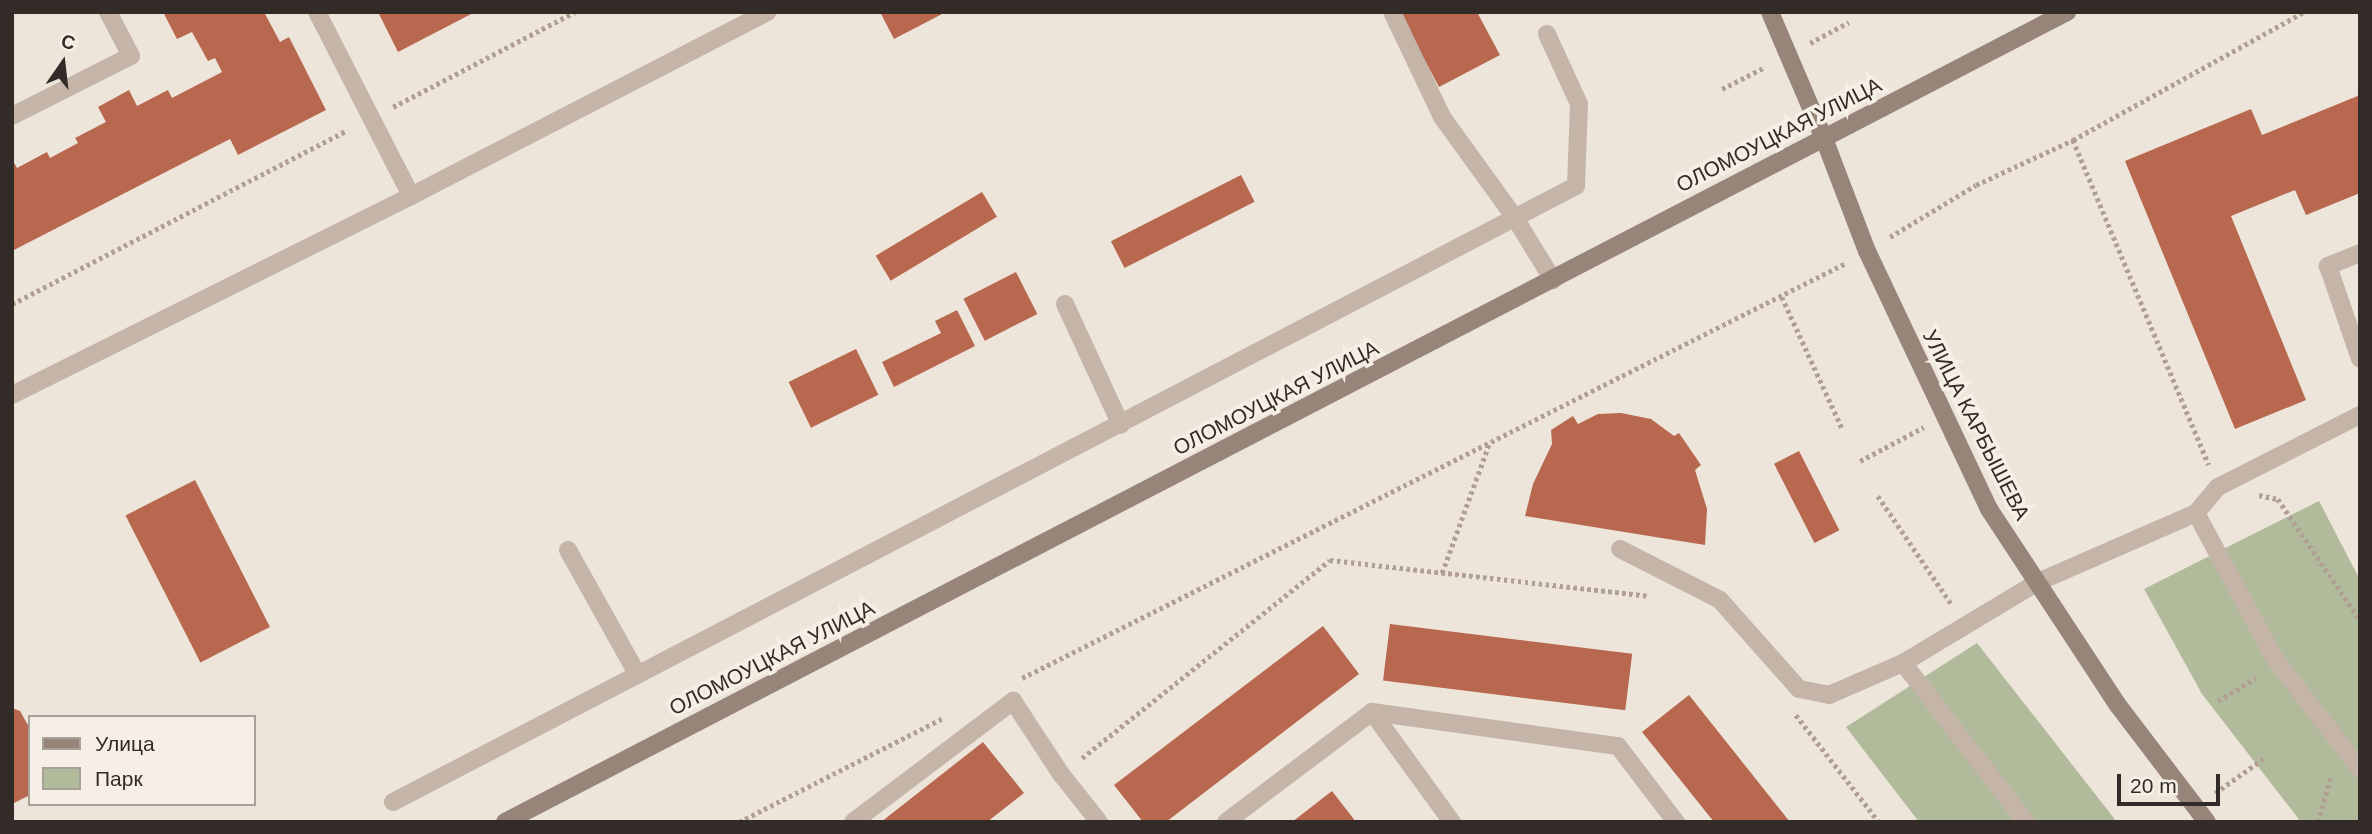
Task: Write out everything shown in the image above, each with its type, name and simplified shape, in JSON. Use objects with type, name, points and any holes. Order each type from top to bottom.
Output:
[{"type":"street","points":[[12,116],[131,56],[108,12]]},
{"type":"street","points":[[317,12],[411,196]]},
{"type":"street","points":[[12,395],[411,196],[767,12]]},
{"type":"street","points":[[1392,12],[1442,117],[1515,218],[1553,280]]},
{"type":"street","name":"УЛИЦА КАРБЫШЕВА","points":[[1770,12],[1823,136],[1867,251],[1943,417],[1989,509],[2117,704],[2207,822]]},
{"type":"street","name":"ОЛОМОУЦКАЯ УЛИЦА","points":[[505,822],[1553,280],[1823,136],[2067,12]]},
{"type":"street","points":[[393,802],[1576,186],[1579,104],[1547,34]]},
{"type":"street","points":[[2360,253],[2328,266],[2360,359]]},
{"type":"street","points":[[1065,304],[1121,425]]},
{"type":"street","points":[[1620,549],[1720,600],[1799,689],[1829,695],[1903,663],[2038,582],[2196,513],[2218,487],[2360,415]]},
{"type":"street","points":[[2196,513],[2279,665],[2360,769]]},
{"type":"street","points":[[568,551],[638,675]]},
{"type":"street","points":[[1903,663],[2026,822]]},
{"type":"street","points":[[853,822],[1013,701],[1061,774],[1099,822]]},
{"type":"street","points":[[1371,712],[1452,822]]},
{"type":"street","points":[[1226,822],[1371,712],[1618,746],[1676,822]]},
{"type":"path","points":[[12,304],[575,12]]},
{"type":"path","points":[[1010,684],[1490,440],[1782,297],[1867,251],[1976,185],[2073,140],[2304,12]]},
{"type":"path","points":[[1722,89],[1743,78]]},
{"type":"path","points":[[2073,140],[2218,487],[2278,499],[2360,620]]},
{"type":"path","points":[[1782,297],[1842,428]]},
{"type":"path","points":[[1860,461],[1943,417]]},
{"type":"path","points":[[1443,573],[1490,440]]},
{"type":"path","points":[[1878,496],[1966,625]]},
{"type":"path","points":[[1061,774],[1330,560],[1655,596]]},
{"type":"path","points":[[2218,701],[2279,665]]},
{"type":"path","points":[[739,822],[948,715]]},
{"type":"path","points":[[2318,822],[2340,743]]},
{"type":"path","points":[[2196,807],[2263,759]]},
{"type":"green space","points":[[2319,501],[2360,580],[2360,822],[2301,822],[2202,694],[2144,589]]},
{"type":"green space","points":[[1977,643],[2117,822],[1919,822],[1846,727]]},
{"type":"building","points":[[163,12],[264,12],[280,42],[289,37],[326,110],[238,155],[230,139],[12,251],[12,159],[17,168],[47,152],[50,158],[78,143],[75,138],[106,122],[98,107],[129,90],[137,106],[168,90],[172,98],[222,72],[215,58],[208,61],[192,32],[177,39]]},
{"type":"building","points":[[378,12],[475,12],[398,52]]},
{"type":"building","points":[[880,12],[946,12],[894,39]]},
{"type":"building","points":[[1399,12],[1477,12],[1500,55],[1439,87]]},
{"type":"building","points":[[2360,95],[2360,193],[2306,215],[2295,190],[2231,216],[2306,400],[2235,429],[2125,161],[2251,109],[2262,135]]},
{"type":"building","points":[[1241,175],[1255,202],[1125,268],[1111,241]]},
{"type":"building","points":[[982,192],[997,217],[891,281],[876,256]]},
{"type":"building","points":[[1016,272],[1037,314],[985,341],[963,299]]},
{"type":"building","points":[[957,310],[975,346],[894,387],[882,362],[941,333],[935,321]]},
{"type":"building","points":[[856,349],[878,395],[811,428],[789,382]]},
{"type":"building","points":[[1621,413],[1651,419],[1674,436],[1679,433],[1701,465],[1695,470],[1707,509],[1705,545],[1525,516],[1533,484],[1552,444],[1551,430],[1573,416],[1578,424],[1598,414]]},
{"type":"building","points":[[1799,451],[1839,530],[1814,543],[1774,464]]},
{"type":"building","points":[[195,480],[270,627],[200,662],[126,515]]},
{"type":"building","points":[[1390,624],[1632,654],[1625,710],[1383,681]]},
{"type":"building","points":[[1323,626],[1359,674],[1166,822],[1143,822],[1114,785]]},
{"type":"building","points":[[1689,695],[1790,822],[1714,822],[1642,732]]},
{"type":"building","points":[[12,708],[20,711],[28,725],[28,796],[12,804]]},
{"type":"building","points":[[983,742],[1024,793],[987,822],[881,822]]},
{"type":"building","points":[[1332,791],[1356,822],[1292,822]]}]
